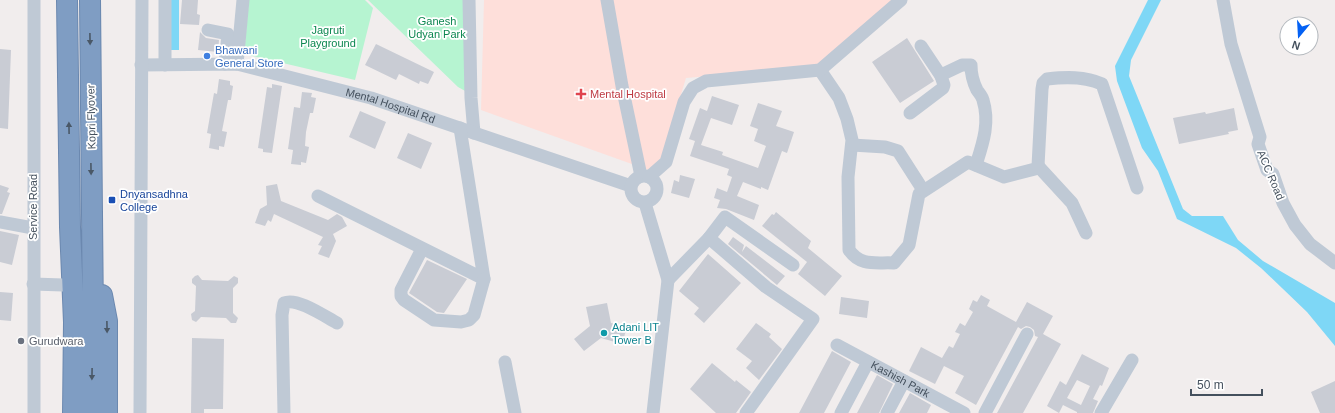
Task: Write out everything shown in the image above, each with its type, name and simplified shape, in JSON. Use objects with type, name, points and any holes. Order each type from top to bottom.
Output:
[{"type":"highway","name":"Kopri Flyover","points":[[67,0],[70,227]]},
{"type":"highway","name":"Kopri Flyover","points":[[90,0],[92,233]]},
{"type":"highway","points":[[61,413],[63,285],[70,227]]},
{"type":"highway","points":[[70,227],[84,322],[91,413]]},
{"type":"highway","points":[[73,413],[84,322],[92,233]]},
{"type":"highway","points":[[92,233],[107,321],[107,413]]},
{"type":"street","name":"Service Road","points":[[34,0],[34,413]]},
{"type":"street","points":[[140,413],[142,0]]},
{"type":"street","points":[[165,0],[165,65]]},
{"type":"street","points":[[231,64],[243,0]]},
{"type":"street","points":[[469,0],[471,98],[474,133]]},
{"type":"street","points":[[607,0],[622,86],[645,177],[656,184],[658,192],[654,199],[645,203],[634,198],[631,186],[634,181],[645,177],[666,162],[684,102],[693,88],[706,81],[820,70],[901,0]]},
{"type":"street","name":"ACC Road","points":[[1223,0],[1231,44],[1260,137],[1258,144],[1267,170],[1273,174],[1282,203],[1295,225],[1310,244],[1333,257]]},
{"type":"street","points":[[208,30],[228,34],[231,64]]},
{"type":"street","points":[[910,113],[943,88],[944,85],[941,76],[921,46]]},
{"type":"street","name":"Mental Hospital Rd","points":[[141,65],[231,64],[371,98],[631,186]]},
{"type":"street","points":[[941,76],[962,65],[971,65],[976,90],[983,98],[986,113],[986,131],[976,165]]},
{"type":"street","points":[[820,70],[838,98],[844,112],[852,140],[848,176],[849,250],[855,258],[865,262],[894,263],[909,245],[919,194],[968,162],[1004,177],[1035,169],[1038,166]]},
{"type":"street","points":[[1086,233],[1072,203],[1038,166],[1043,83],[1047,79],[1067,77],[1096,81],[1102,84],[1137,188]]},
{"type":"street","points":[[422,249],[401,290],[401,296],[404,300],[434,320],[461,322],[469,320],[474,315],[484,279],[460,128]]},
{"type":"street","points":[[852,146],[885,147],[898,151],[924,190]]},
{"type":"street","points":[[318,196],[484,279]]},
{"type":"street","points":[[645,203],[668,280],[653,413]]},
{"type":"street","points":[[668,280],[709,238],[725,217],[793,265]]},
{"type":"street","points":[[0,222],[33,228]]},
{"type":"street","points":[[709,238],[766,287],[813,319],[746,413]]},
{"type":"street","points":[[33,284],[63,285]]},
{"type":"street","points":[[284,413],[282,315],[284,303],[289,300],[297,302],[337,323]]},
{"type":"street","points":[[985,413],[1028,334]]},
{"type":"street","name":"Kashish Park","points":[[837,345],[904,381],[942,408],[964,413]]},
{"type":"street","points":[[1101,413],[1132,360]]},
{"type":"street","points":[[505,362],[515,413]]},
{"type":"street","points":[[841,413],[868,362]]},
{"type":"street","points":[[887,413],[904,381]]},
{"type":"shaded area","name":"Mental Hospital","points":[[484,0],[903,0],[823,66],[686,78],[657,173],[481,110]]},
{"type":"green space","name":"Jagruti Playground","points":[[249,0],[365,0],[373,8],[355,80],[244,54]]},
{"type":"green space","name":"Ganesh Udyan Park","points":[[368,0],[464,0],[467,92],[458,87]]},
{"type":"water","points":[[168,0],[179,0],[179,50],[169,50]]},
{"type":"water","points":[[1148,0],[1161,0],[1131,60],[1129,76],[1183,209],[1192,216],[1223,216],[1238,240],[1263,261],[1335,303],[1335,346],[1307,312],[1261,268],[1236,248],[1177,219],[1158,171],[1142,148],[1117,81],[1115,66]]},
{"type":"building","points":[[182,0],[198,0],[197,14],[200,15],[199,25],[180,24]]},
{"type":"building","points":[[200,32],[206,38],[219,40],[218,52],[198,50]]},
{"type":"building","points":[[907,38],[934,81],[900,103],[872,62]]},
{"type":"building","points":[[376,44],[434,72],[428,84],[420,81],[419,84],[399,74],[396,80],[365,65]]},
{"type":"building","points":[[0,49],[11,50],[8,129],[0,128]]},
{"type":"building","points":[[219,79],[230,81],[230,85],[233,86],[231,100],[228,100],[222,131],[227,132],[224,147],[219,146],[219,150],[209,148],[211,134],[207,133],[214,93],[217,94]]},
{"type":"building","points":[[272,84],[282,86],[272,153],[263,152],[263,149],[258,148],[267,87],[272,88]]},
{"type":"building","points":[[302,92],[312,93],[311,97],[316,98],[313,113],[310,113],[306,132],[305,146],[309,147],[306,163],[301,162],[301,165],[291,164],[293,150],[288,149],[294,107],[300,108]]},
{"type":"building","points":[[712,96],[739,105],[732,125],[711,118],[701,145],[723,152],[722,155],[758,168],[766,146],[754,141],[758,129],[750,126],[758,103],[782,111],[776,126],[794,132],[787,153],[782,151],[768,190],[743,182],[737,196],[759,205],[754,220],[726,209],[717,208],[720,200],[714,198],[717,188],[727,192],[732,177],[727,175],[729,169],[690,156],[695,141],[689,139],[700,108],[707,111]]},
{"type":"building","points":[[1234,108],[1238,130],[1228,132],[1229,134],[1179,144],[1173,118],[1205,112],[1206,114]]},
{"type":"building","points":[[360,111],[386,122],[375,149],[349,137]]},
{"type":"building","points":[[408,133],[432,143],[421,169],[397,158]]},
{"type":"building","points":[[680,175],[695,179],[689,198],[671,193],[674,180],[679,182]]},
{"type":"building","points":[[277,184],[281,201],[328,220],[337,214],[342,217],[347,226],[333,234],[336,241],[329,258],[318,254],[322,246],[318,245],[323,237],[274,214],[271,222],[268,220],[265,226],[255,223],[260,209],[267,205],[266,186]]},
{"type":"building","points":[[0,185],[9,188],[7,192],[10,193],[2,214],[0,214]]},
{"type":"building","points":[[776,212],[811,241],[808,248],[842,276],[825,296],[798,274],[807,262],[762,226],[772,214],[774,215]]},
{"type":"building","points":[[0,231],[19,235],[12,265],[0,262]]},
{"type":"building","points":[[733,237],[744,245],[742,252],[746,246],[785,276],[777,285],[728,244]]},
{"type":"building","points":[[708,254],[741,283],[704,323],[694,314],[699,308],[679,291]]},
{"type":"building","points":[[427,260],[467,279],[444,313],[437,312],[409,293]]},
{"type":"building","points":[[198,275],[202,280],[228,281],[234,276],[238,278],[238,283],[233,288],[233,313],[238,318],[236,323],[231,323],[226,318],[201,317],[196,322],[192,320],[191,314],[195,311],[196,286],[192,283],[192,279]]},
{"type":"building","points":[[0,292],[13,293],[11,321],[0,320]]},
{"type":"building","points":[[981,295],[990,300],[987,306],[1016,322],[1027,302],[1053,316],[1043,334],[1061,344],[1023,413],[997,413],[1038,337],[1035,336],[1034,330],[1030,327],[1026,326],[1021,329],[1018,327],[976,405],[955,393],[964,376],[944,366],[935,384],[909,371],[921,347],[942,358],[949,346],[953,348],[960,334],[955,332],[960,323],[965,326],[973,312],[969,309],[973,300],[977,302]]},
{"type":"building","points":[[841,297],[869,301],[867,318],[839,314]]},
{"type":"building","name":"Adani LIT Tower B","points":[[607,303],[611,323],[627,327],[622,344],[601,338],[584,351],[574,339],[590,326],[586,307]]},
{"type":"building","points":[[756,323],[771,334],[769,337],[782,349],[759,380],[746,368],[752,361],[736,349]]},
{"type":"building","points":[[192,338],[224,339],[223,409],[204,409],[204,413],[191,413]]},
{"type":"building","points":[[832,351],[851,362],[824,413],[799,413]]},
{"type":"building","points":[[1082,354],[1109,368],[1102,386],[1100,385],[1093,399],[1098,401],[1093,413],[1077,413],[1063,405],[1059,413],[1047,406],[1060,381],[1066,385]],"holes":[[[1077,380],[1090,386],[1081,405],[1067,398]]]},
{"type":"building","points":[[712,363],[735,382],[736,380],[751,392],[736,413],[716,413],[690,389]]},
{"type":"building","points":[[877,375],[893,384],[879,413],[857,413]]},
{"type":"building","points":[[1335,381],[1335,413],[1320,413],[1311,392]]},
{"type":"building","points":[[910,393],[931,405],[927,413],[899,413]]},
{"type":"place","name":"Bhawani General Store","points":[[207,56]]},
{"type":"place","name":"Mental Hospital","points":[[581,94]]},
{"type":"place","name":"Dnyansadhna College","points":[[112,200]]},
{"type":"place","name":"Adani LIT Tower B","points":[[604,333]]},
{"type":"place","name":"Gurudwara","points":[[21,341]]}]
